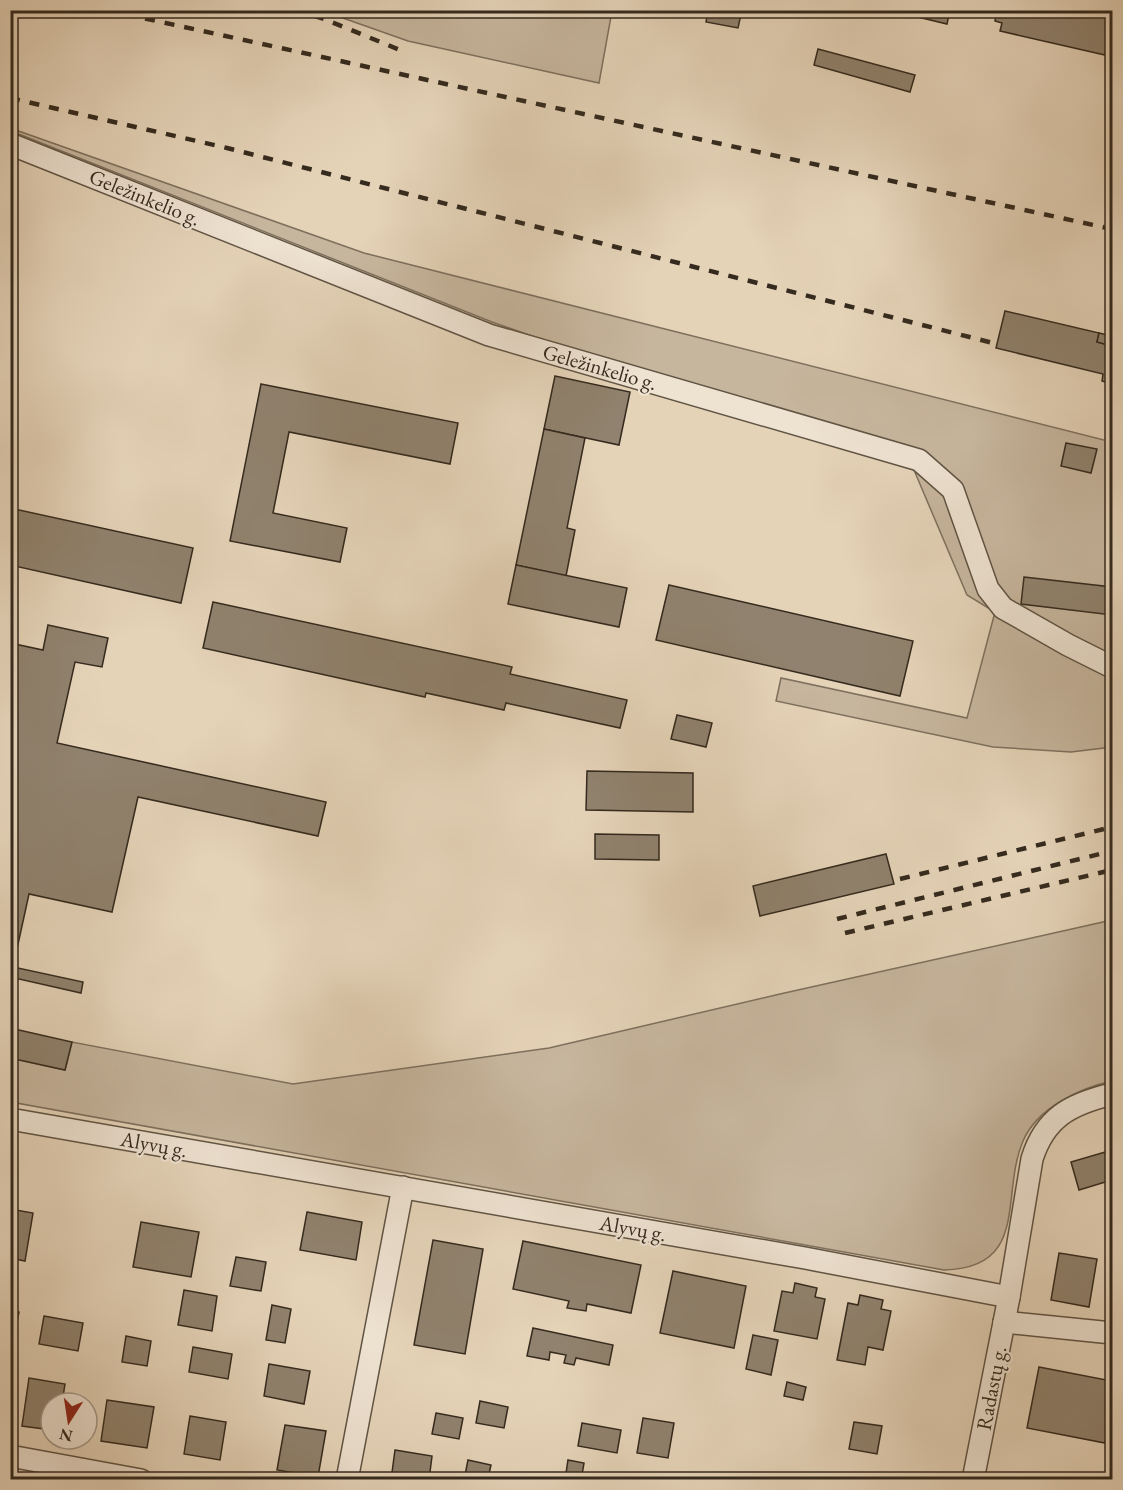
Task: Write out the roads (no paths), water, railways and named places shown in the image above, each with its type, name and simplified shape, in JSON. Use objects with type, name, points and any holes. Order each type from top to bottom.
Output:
[{"type":"street","name":"Geležinkelio g.","points":[[10,144],[489,334],[919,460],[953,490],[988,589],[1003,609],[1113,667]]},
{"type":"street","points":[[1009,1297],[1032,1159],[1038,1140],[1049,1125],[1072,1107],[1113,1094]]},
{"type":"street","name":"Alyvų g.","points":[[10,1119],[794,1256],[1009,1297]]},
{"type":"street","points":[[347,1479],[402,1187]]},
{"type":"street","name":"Radastų g.","points":[[973,1479],[1009,1297]]},
{"type":"street","points":[[1004,1322],[1113,1333]]},
{"type":"street","points":[[10,1456],[141,1479]]},
{"type":"railway","points":[[106,10],[1112,229]]},
{"type":"railway","points":[[295,10],[324,19],[405,52]]},
{"type":"railway","points":[[10,98],[227,148],[997,344]]},
{"type":"railway","points":[[900,879],[1112,827]]},
{"type":"railway","points":[[837,919],[1112,851]]},
{"type":"railway","points":[[845,933],[1112,870]]}]
